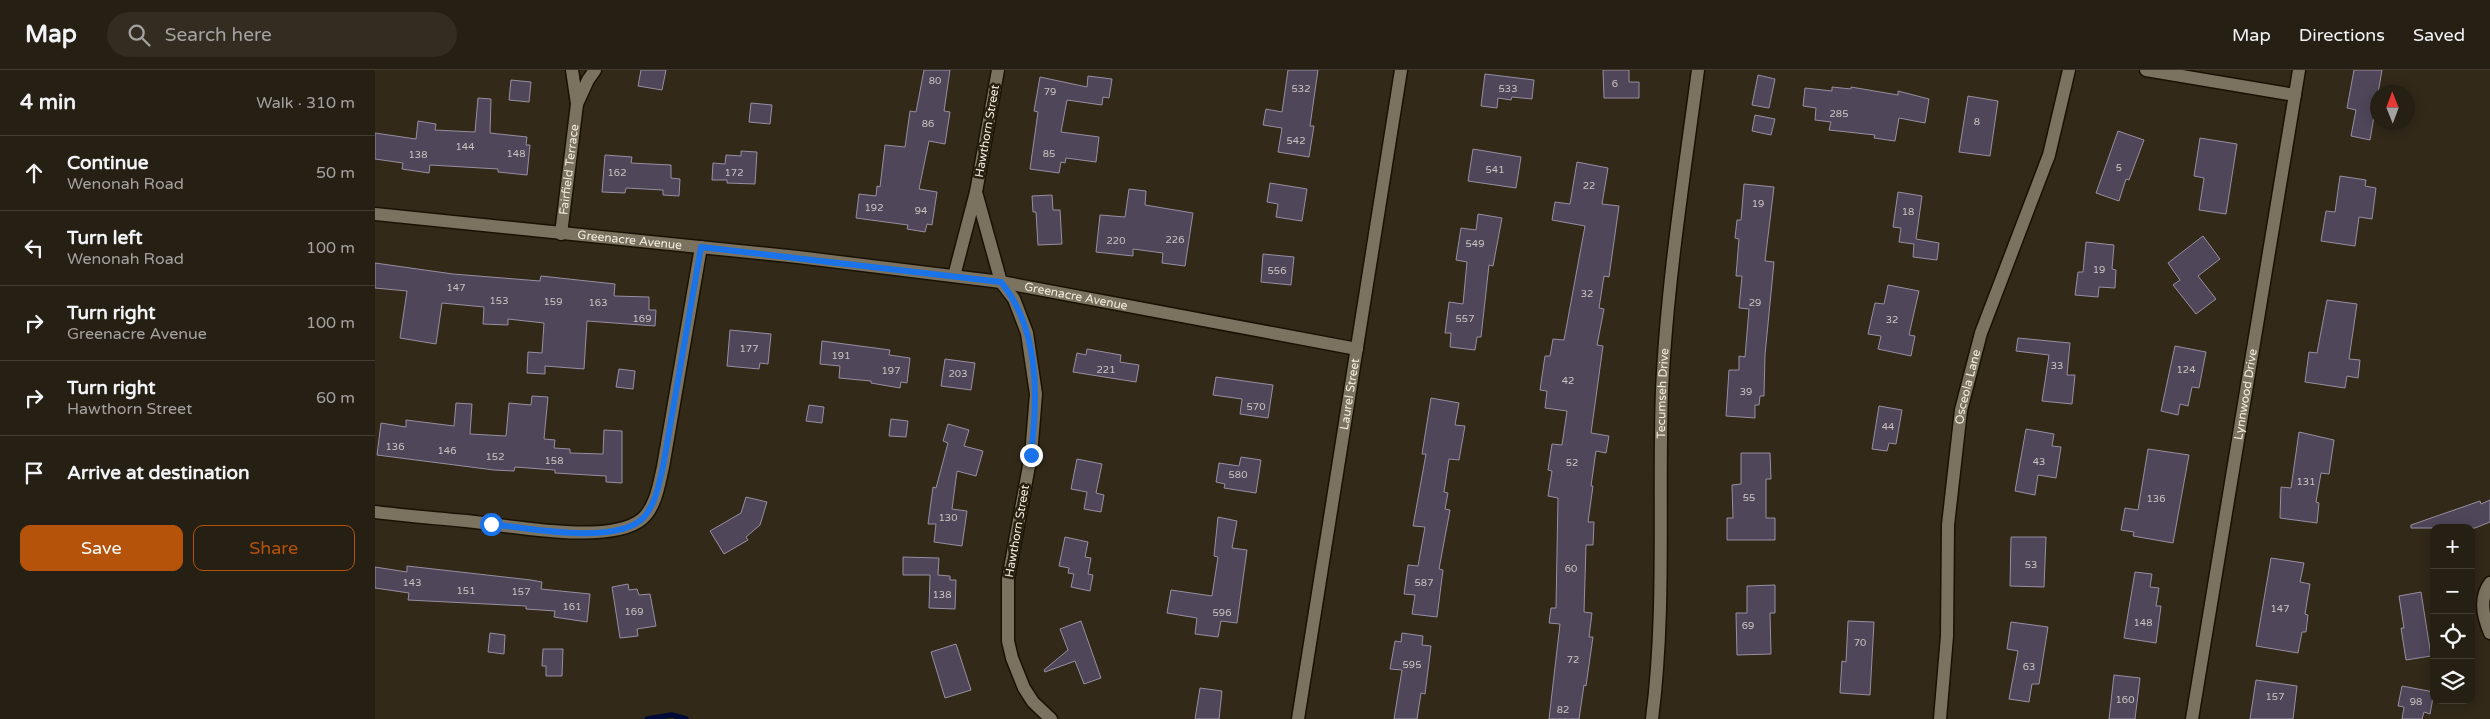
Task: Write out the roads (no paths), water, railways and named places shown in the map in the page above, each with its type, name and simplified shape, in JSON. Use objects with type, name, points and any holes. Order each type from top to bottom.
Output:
[{"type":"street","name":"Fairfield Terrace","points":[[561,234],[577,104],[572,70]]},
{"type":"street","name":"Fairfield Terrace","points":[[577,104],[588,80],[595,70]]},
{"type":"street","name":"Hawthorn Street","points":[[954,276],[976,192],[998,70]]},
{"type":"street","name":"Laurel Street","points":[[1298,719],[1401,70]]},
{"type":"street","name":"Tecumseh Drive","points":[[1652,719],[1659,606],[1663,387],[1674,262],[1698,70]]},
{"type":"street","name":"Osceola Lane","points":[[1939,719],[1947,636],[1949,525],[1961,410],[1981,333],[2049,155],[2069,70]]},
{"type":"street","points":[[2146,70],[2295,95]]},
{"type":"street","name":"Lynnwood Drive","points":[[2192,719],[2299,70]]},
{"type":"street","name":"Hawthorn Street","points":[[976,192],[1001,282],[1014,299],[1027,333],[1037,394],[1031,455],[1008,579],[1008,641],[1014,666],[1024,688],[1033,702],[1051,719]]},
{"type":"street","name":"Greenacre Avenue","points":[[375,214],[701,247],[1001,282],[1357,349]]},
{"type":"street","points":[[375,512],[572,532],[619,530],[631,526],[643,518],[655,497],[664,459],[701,247]]},
{"type":"street","points":[[2490,583],[2485,590],[2483,601],[2490,634]]},
{"type":"waterway","points":[[647,719],[672,715],[686,719]]}]
